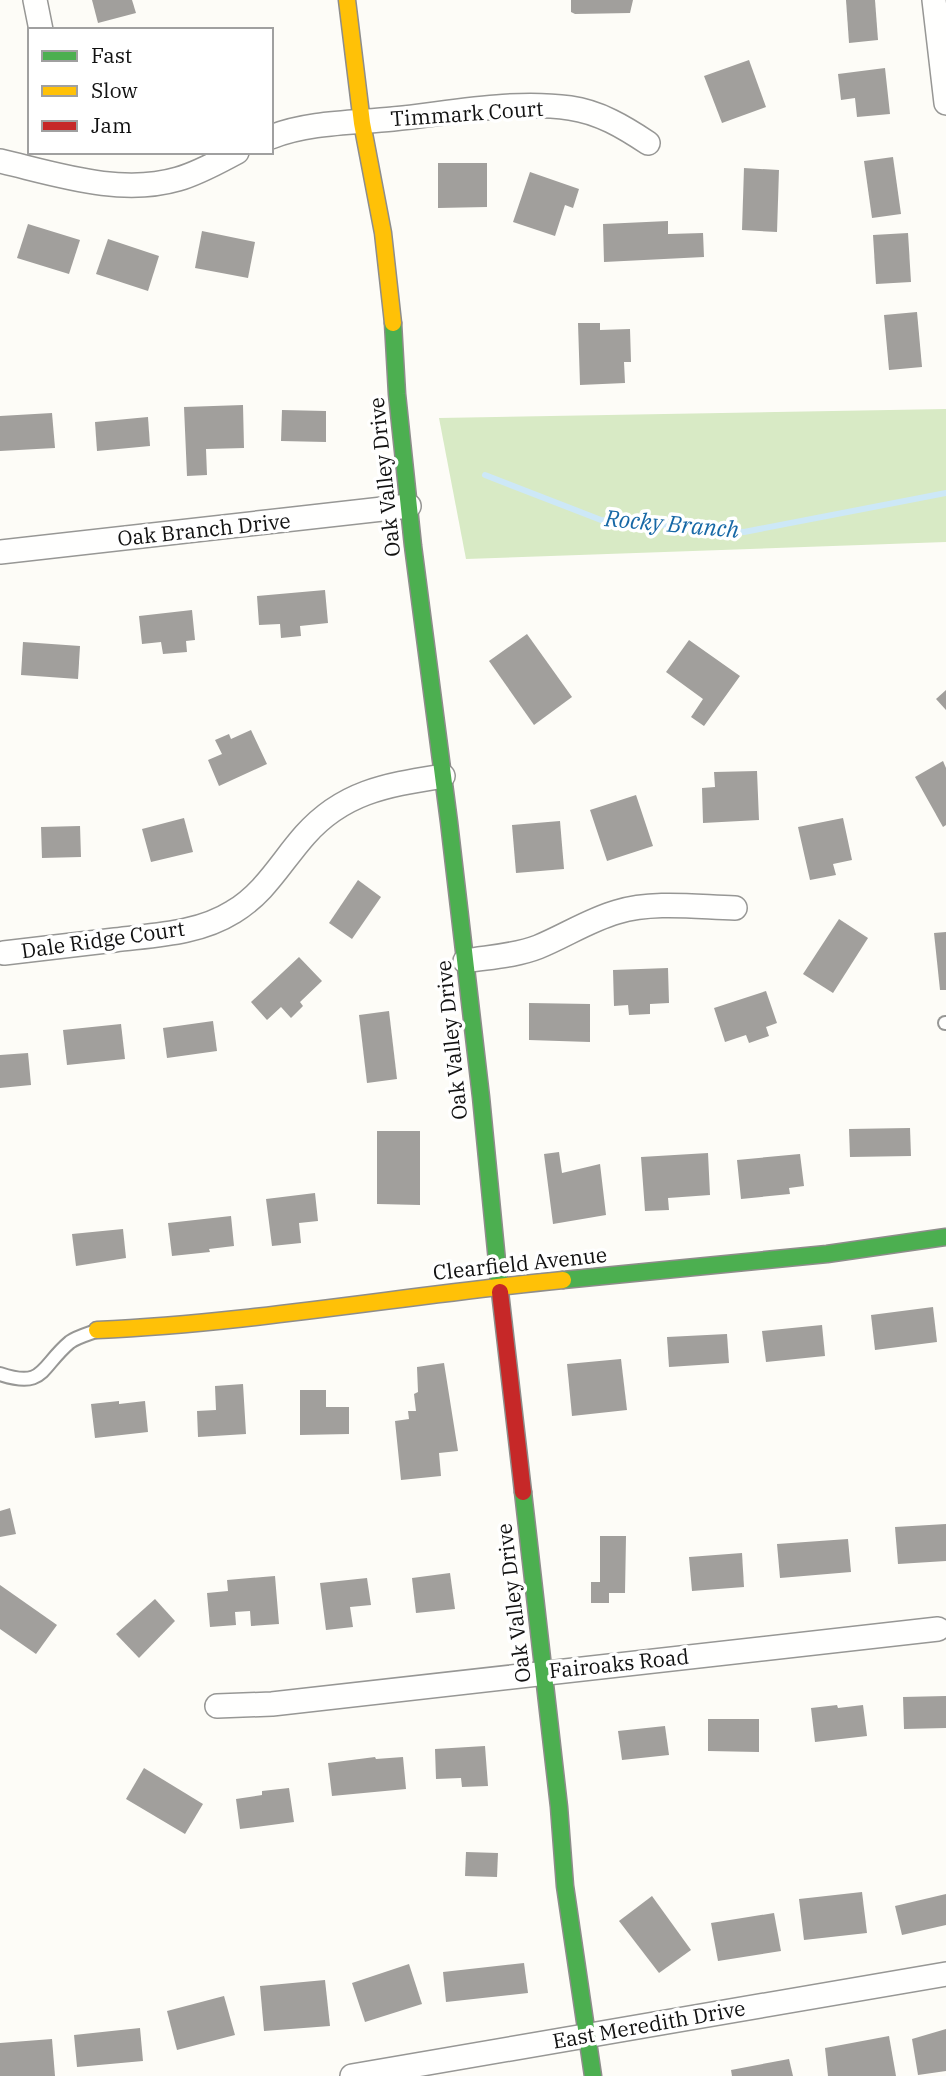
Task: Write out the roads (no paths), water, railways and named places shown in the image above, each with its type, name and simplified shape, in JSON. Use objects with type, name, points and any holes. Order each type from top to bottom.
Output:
[{"type":"street","points":[[35,0],[41,28]]},
{"type":"street","name":"Oak Valley Drive","points":[[347,0],[362,122],[383,233],[409,506],[465,961],[499,1287],[559,1807],[565,1886],[593,2076]]},
{"type":"street","points":[[934,0],[946,103]]},
{"type":"street","name":"Timmark Court","points":[[273,136],[309,127],[531,106],[571,108],[597,115],[648,143]]},
{"type":"street","points":[[0,161],[32,160],[86,181],[152,184],[198,173],[233,154]]},
{"type":"street","name":"Oak Branch Drive","points":[[0,552],[409,506]]},
{"type":"street","name":"Dale Ridge Court","points":[[4,953],[176,933],[207,925],[232,913],[254,897],[271,880],[304,835],[326,814],[349,799],[397,783],[443,776]]},
{"type":"street","points":[[465,961],[513,954],[538,947],[589,921],[620,911],[650,906],[734,908]]},
{"type":"street","name":"Clearfield Avenue","points":[[97,1330],[145,1328],[460,1290],[827,1254],[946,1237]]},
{"type":"street","name":"Fairoaks Road","points":[[216,1706],[285,1702],[938,1629]]},
{"type":"street","name":"East Meredith Drive","points":[[352,2076],[946,1974]]},
{"type":"lane","points":[[0,1374],[18,1381],[32,1380],[72,1341],[97,1330]]},
{"type":"waterway","name":"Rocky Branch","points":[[485,475],[601,520],[744,532],[946,493]]}]
